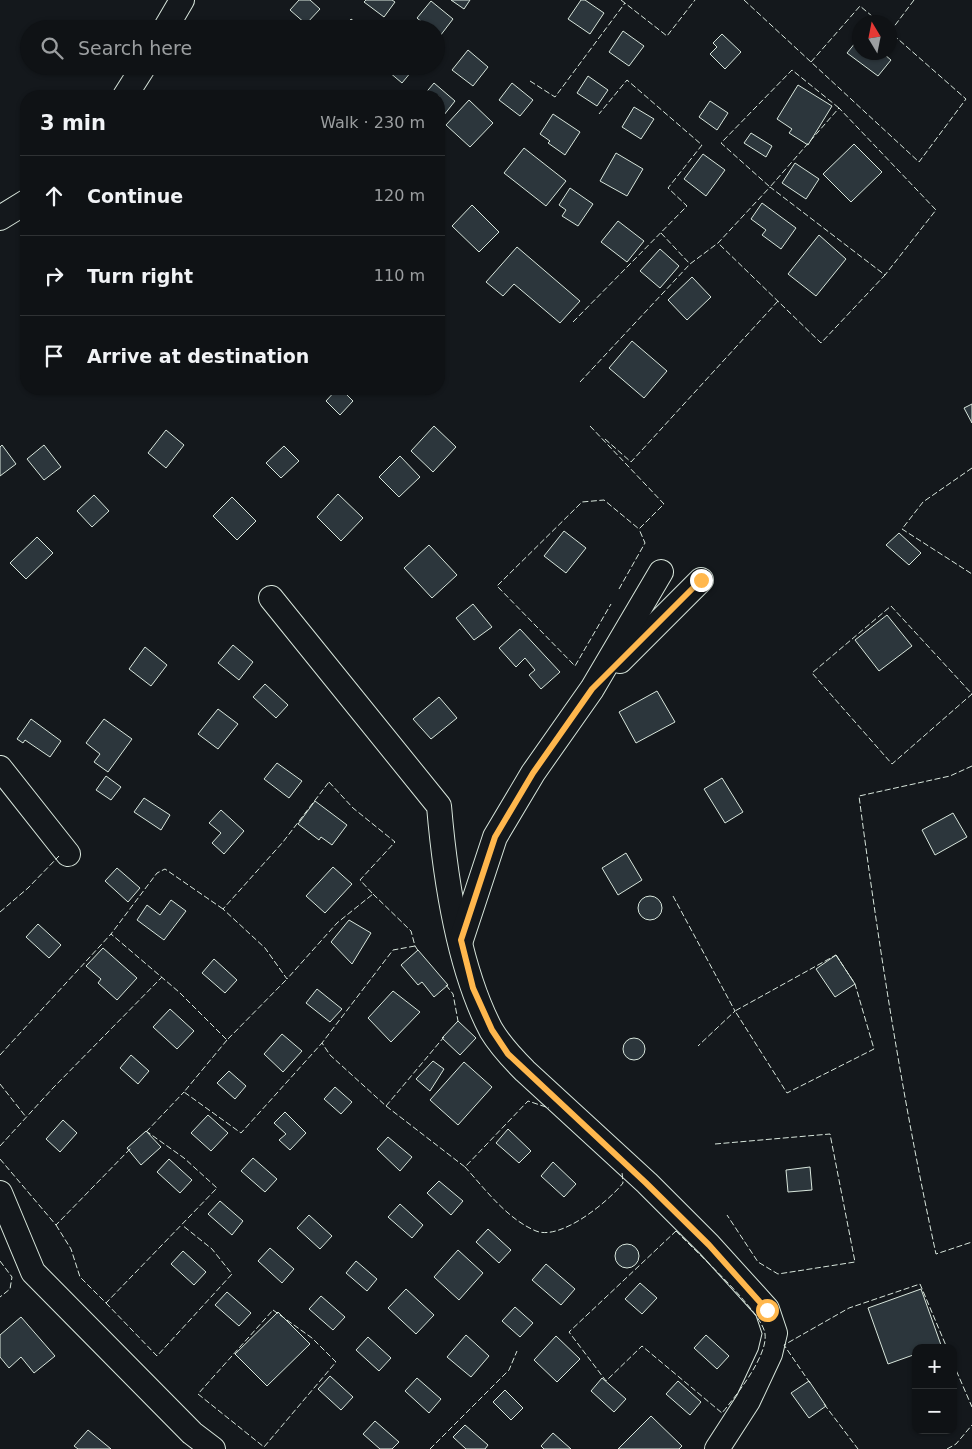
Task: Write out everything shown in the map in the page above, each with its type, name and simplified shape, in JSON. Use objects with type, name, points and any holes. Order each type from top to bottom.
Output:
[{"type":"street","points":[[171,20],[182,0]]},
{"type":"street","points":[[129,90],[138,75]]},
{"type":"street","points":[[0,218],[20,206]]},
{"type":"street","points":[[461,940],[495,837],[533,773],[592,689],[661,572]]},
{"type":"street","points":[[592,689],[701,580]]},
{"type":"street","points":[[271,598],[439,806],[443,843],[461,940],[473,988],[492,1030],[508,1054],[654,1190],[709,1245],[767,1310],[775,1334],[770,1354],[748,1401],[717,1449]]},
{"type":"street","points":[[0,768],[68,854]]},
{"type":"street","points":[[0,1193],[33,1272],[192,1433],[213,1449]]},
{"type":"building","points":[[299,0],[310,0],[320,9],[310,20],[301,20],[290,10]]},
{"type":"building","points":[[366,0],[392,0],[395,2],[384,17],[364,2]]},
{"type":"building","points":[[451,0],[470,0],[464,9]]},
{"type":"building","points":[[581,0],[585,0],[604,13],[590,34],[568,19]]},
{"type":"building","points":[[431,1],[453,19],[445,29],[445,20],[419,20],[417,18]]},
{"type":"building","points":[[623,31],[644,46],[629,66],[609,52]]},
{"type":"building","points":[[722,34],[741,52],[725,69],[710,54],[717,47],[713,43]]},
{"type":"building","points":[[852,47],[852,57],[847,53]]},
{"type":"building","points":[[468,50],[488,67],[473,86],[452,70]]},
{"type":"building","points":[[856,60],[891,60],[878,76]]},
{"type":"building","points":[[393,75],[409,75],[402,83]]},
{"type":"building","points":[[588,76],[608,90],[597,106],[577,93]]},
{"type":"building","points":[[434,83],[442,90],[428,90]]},
{"type":"building","points":[[512,83],[533,100],[520,116],[499,100]]},
{"type":"building","points":[[798,85],[832,106],[808,145],[789,133],[792,129],[777,119]]},
{"type":"building","points":[[445,92],[455,101],[445,114]]},
{"type":"building","points":[[469,100],[493,123],[470,147],[446,125]]},
{"type":"building","points":[[710,101],[728,113],[717,130],[699,117]]},
{"type":"building","points":[[634,107],[654,119],[641,139],[622,127]]},
{"type":"building","points":[[553,114],[580,132],[565,155],[548,143],[550,141],[540,134]]},
{"type":"building","points":[[751,133],[772,146],[766,157],[744,143]]},
{"type":"building","points":[[854,144],[882,172],[851,202],[823,174]]},
{"type":"building","points":[[524,148],[566,181],[546,206],[504,173]]},
{"type":"building","points":[[616,153],[643,169],[627,196],[600,181]]},
{"type":"building","points":[[703,154],[725,170],[706,196],[684,179]]},
{"type":"building","points":[[795,163],[819,179],[806,199],[782,183]]},
{"type":"building","points":[[570,188],[593,204],[578,226],[562,216],[566,210],[559,205]]},
{"type":"building","points":[[762,203],[796,228],[781,249],[762,235],[766,230],[751,219]]},
{"type":"building","points":[[472,205],[499,232],[479,252],[452,226]]},
{"type":"building","points":[[618,221],[644,241],[627,262],[601,242]]},
{"type":"building","points":[[819,235],[846,259],[816,296],[788,274]]},
{"type":"building","points":[[517,247],[580,301],[560,323],[514,284],[503,296],[486,282]]},
{"type":"building","points":[[660,249],[679,266],[660,288],[640,271]]},
{"type":"building","points":[[692,277],[711,297],[687,320],[668,300]]},
{"type":"building","points":[[632,341],[667,371],[644,398],[609,368]]},
{"type":"building","points":[[332,395],[347,395],[353,401],[340,415],[326,401]]},
{"type":"building","points":[[972,404],[972,423],[964,408]]},
{"type":"building","points":[[434,426],[456,447],[433,472],[411,451]]},
{"type":"building","points":[[166,430],[184,445],[166,468],[148,453]]},
{"type":"building","points":[[2,445],[16,464],[0,476],[0,447]]},
{"type":"building","points":[[44,445],[61,467],[44,480],[27,459]]},
{"type":"building","points":[[284,446],[299,461],[281,478],[266,463]]},
{"type":"building","points":[[400,456],[420,477],[399,497],[379,477]]},
{"type":"building","points":[[338,494],[363,518],[341,541],[317,517]]},
{"type":"building","points":[[94,495],[109,511],[92,527],[77,511]]},
{"type":"building","points":[[232,497],[256,521],[237,540],[213,516]]},
{"type":"building","points":[[564,531],[586,548],[566,573],[544,556]]},
{"type":"building","points":[[899,533],[921,553],[909,565],[886,545]]},
{"type":"building","points":[[37,537],[53,553],[26,579],[10,563]]},
{"type":"building","points":[[429,545],[457,575],[432,598],[404,568]]},
{"type":"building","points":[[473,604],[492,627],[474,640],[456,618]]},
{"type":"building","points":[[887,615],[912,646],[879,671],[855,640]]},
{"type":"building","points":[[520,629],[560,672],[541,689],[529,675],[535,670],[525,658],[516,667],[499,648]]},
{"type":"building","points":[[233,645],[253,662],[239,680],[218,663]]},
{"type":"building","points":[[145,647],[167,665],[151,686],[129,669]]},
{"type":"building","points":[[265,684],[288,705],[276,718],[253,697]]},
{"type":"building","points":[[657,691],[675,722],[636,743],[619,712]]},
{"type":"building","points":[[439,697],[457,718],[431,739],[413,719]]},
{"type":"building","points":[[218,709],[238,724],[218,749],[198,734]]},
{"type":"building","points":[[31,719],[61,741],[50,757],[25,740],[23,743],[17,739]]},
{"type":"building","points":[[104,719],[132,739],[108,772],[94,762],[100,754],[86,743]]},
{"type":"building","points":[[277,763],[302,781],[289,798],[264,779]]},
{"type":"building","points":[[106,776],[121,787],[111,800],[96,790]]},
{"type":"building","points":[[722,778],[743,812],[725,823],[704,789]]},
{"type":"building","points":[[144,798],[170,815],[161,830],[134,812]]},
{"type":"building","points":[[315,801],[347,825],[332,845],[321,837],[319,840],[298,824]]},
{"type":"building","points":[[221,810],[244,831],[224,854],[212,843],[221,833],[209,823]]},
{"type":"building","points":[[953,813],[967,837],[935,855],[922,830]]},
{"type":"building","points":[[626,853],[642,880],[618,895],[602,868]]},
{"type":"building","points":[[333,867],[352,884],[325,913],[306,896]]},
{"type":"building","points":[[117,868],[140,888],[128,902],[105,881]]},
{"type":"building","points":[[650,896],[655,897],[661,903],[661,913],[655,919],[650,920],[645,919],[639,913],[638,908],[639,903],[645,897]]},
{"type":"building","points":[[171,900],[186,911],[164,940],[137,920],[147,905],[160,915]]},
{"type":"building","points":[[349,920],[371,933],[352,964],[331,942]]},
{"type":"building","points":[[38,924],[61,945],[49,958],[26,937]]},
{"type":"building","points":[[103,948],[137,978],[117,1000],[98,983],[101,979],[86,966]]},
{"type":"building","points":[[418,950],[448,985],[434,997],[422,982],[418,985],[401,965]]},
{"type":"building","points":[[836,955],[855,984],[835,997],[816,969]]},
{"type":"building","points":[[214,959],[237,980],[225,993],[202,973]]},
{"type":"building","points":[[317,989],[342,1009],[330,1022],[306,1003]]},
{"type":"building","points":[[393,991],[420,1012],[391,1042],[368,1018]]},
{"type":"building","points":[[170,1009],[194,1031],[177,1049],[153,1027]]},
{"type":"building","points":[[458,1021],[476,1038],[460,1055],[442,1038]]},
{"type":"building","points":[[282,1034],[302,1051],[283,1072],[264,1054]]},
{"type":"building","points":[[634,1038],[642,1041],[645,1049],[642,1057],[634,1060],[626,1057],[623,1049],[626,1041]]},
{"type":"building","points":[[131,1055],[149,1071],[138,1084],[120,1068]]},
{"type":"building","points":[[433,1061],[444,1069],[430,1091],[416,1079]]},
{"type":"building","points":[[464,1062],[492,1087],[458,1125],[430,1100]]},
{"type":"building","points":[[229,1071],[246,1086],[235,1099],[217,1083]]},
{"type":"building","points":[[335,1087],[352,1102],[341,1114],[324,1099]]},
{"type":"building","points":[[285,1112],[306,1133],[290,1150],[279,1140],[286,1134],[274,1123]]},
{"type":"building","points":[[208,1115],[228,1133],[211,1151],[191,1133]]},
{"type":"building","points":[[63,1120],[77,1133],[60,1152],[46,1139]]},
{"type":"building","points":[[508,1129],[531,1151],[519,1163],[496,1143]]},
{"type":"building","points":[[146,1131],[161,1147],[141,1165],[127,1148]]},
{"type":"building","points":[[388,1137],[412,1157],[400,1171],[377,1149]]},
{"type":"building","points":[[253,1158],[277,1179],[265,1192],[241,1171]]},
{"type":"building","points":[[169,1159],[192,1180],[180,1193],[157,1172]]},
{"type":"building","points":[[553,1162],[576,1184],[564,1197],[541,1176]]},
{"type":"building","points":[[810,1167],[812,1190],[788,1192],[786,1170]]},
{"type":"building","points":[[439,1181],[463,1201],[451,1215],[427,1193]]},
{"type":"building","points":[[220,1201],[243,1221],[232,1235],[208,1214]]},
{"type":"building","points":[[400,1204],[423,1225],[412,1238],[388,1217]]},
{"type":"building","points":[[309,1215],[332,1236],[320,1249],[297,1228]]},
{"type":"building","points":[[488,1229],[511,1250],[499,1263],[476,1242]]},
{"type":"building","points":[[627,1244],[632,1245],[638,1251],[638,1261],[632,1267],[627,1268],[622,1267],[616,1261],[615,1256],[616,1251],[622,1245]]},
{"type":"building","points":[[270,1248],[294,1269],[282,1283],[258,1261]]},
{"type":"building","points":[[458,1250],[483,1273],[459,1300],[434,1277]]},
{"type":"building","points":[[183,1251],[206,1272],[194,1285],[171,1264]]},
{"type":"building","points":[[356,1261],[377,1279],[367,1291],[346,1273]]},
{"type":"building","points":[[546,1264],[575,1289],[561,1305],[532,1280]]},
{"type":"building","points":[[640,1283],[657,1298],[642,1314],[625,1299]]},
{"type":"building","points":[[406,1289],[434,1315],[416,1334],[388,1308]]},
{"type":"building","points":[[921,1289],[941,1344],[912,1344],[912,1355],[888,1364],[868,1308]]},
{"type":"building","points":[[227,1292],[251,1313],[239,1326],[215,1305]]},
{"type":"building","points":[[321,1296],[345,1317],[333,1330],[309,1309]]},
{"type":"building","points":[[515,1307],[533,1323],[520,1337],[502,1321]]},
{"type":"building","points":[[278,1312],[310,1344],[267,1386],[235,1354]]},
{"type":"building","points":[[21,1317],[55,1356],[34,1373],[21,1357],[9,1368],[0,1357],[0,1335]]},
{"type":"building","points":[[466,1335],[489,1356],[471,1377],[447,1357]]},
{"type":"building","points":[[706,1335],[729,1356],[717,1369],[694,1348]]},
{"type":"building","points":[[556,1336],[580,1359],[557,1382],[534,1360]]},
{"type":"building","points":[[368,1337],[391,1358],[379,1371],[356,1350]]},
{"type":"building","points":[[330,1376],[353,1397],[341,1410],[318,1389]]},
{"type":"building","points":[[417,1378],[441,1399],[429,1413],[405,1391]]},
{"type":"building","points":[[602,1378],[626,1399],[614,1412],[591,1391]]},
{"type":"building","points":[[678,1381],[701,1402],[690,1415],[666,1394]]},
{"type":"building","points":[[809,1381],[826,1406],[809,1418],[791,1393]]},
{"type":"building","points":[[505,1390],[523,1408],[511,1420],[493,1402]]},
{"type":"building","points":[[651,1416],[682,1446],[679,1449],[618,1449]]},
{"type":"building","points":[[375,1421],[399,1442],[392,1449],[380,1449],[363,1434]]},
{"type":"building","points":[[465,1425],[488,1445],[485,1449],[466,1449],[453,1437]]},
{"type":"building","points":[[88,1430],[111,1449],[78,1449],[74,1446]]},
{"type":"building","points":[[553,1433],[571,1449],[544,1449],[541,1446]]},
{"type":"fence","points":[[621,0],[667,36],[695,0]]},
{"type":"fence","points":[[744,0],[919,162],[966,99],[897,38]]},
{"type":"fence","points":[[897,23],[914,0]]},
{"type":"fence","points":[[530,81],[555,97],[625,3]]},
{"type":"fence","points":[[852,15],[860,6],[871,15]]},
{"type":"fence","points":[[811,62],[852,15]]},
{"type":"fence","points":[[839,108],[792,70],[721,143],[770,187],[839,108],[936,210],[885,275]]},
{"type":"fence","points":[[573,322],[687,206],[668,188],[702,145],[627,80],[599,114]]},
{"type":"fence","points":[[580,382],[690,264],[718,243],[770,187],[885,275],[821,343],[718,243]]},
{"type":"fence","points":[[661,233],[690,264]]},
{"type":"fence","points":[[605,439],[631,462],[778,301]]},
{"type":"fence","points":[[590,426],[664,504],[639,529],[604,500],[582,502],[497,586],[575,666],[611,604]]},
{"type":"fence","points":[[972,468],[923,502],[902,529],[972,574]]},
{"type":"fence","points":[[619,589],[645,543],[639,529]]},
{"type":"fence","points":[[891,606],[972,694],[892,764],[812,673],[891,606]]},
{"type":"fence","points":[[972,766],[950,776],[859,796],[893,1025],[913,1140],[936,1254],[972,1242]]},
{"type":"fence","points":[[329,782],[353,808],[395,842],[360,880],[373,894],[337,923],[287,979],[265,948],[223,909],[283,842],[329,782]]},
{"type":"fence","points":[[0,912],[28,888],[59,856]]},
{"type":"fence","points":[[223,909],[165,869],[157,873],[111,934],[179,992],[227,1040],[287,979]]},
{"type":"fence","points":[[373,894],[411,931],[415,946],[419,952]]},
{"type":"fence","points":[[673,896],[735,1011],[698,1046]]},
{"type":"fence","points":[[0,1055],[111,934]]},
{"type":"fence","points":[[415,946],[393,950],[322,1043],[330,1055],[386,1106],[444,1037]]},
{"type":"fence","points":[[836,955],[855,984],[874,1049],[787,1093],[735,1011],[836,955]]},
{"type":"fence","points":[[0,1146],[53,1088],[162,977]]},
{"type":"fence","points":[[446,985],[453,994],[458,1021],[455,1024]]},
{"type":"fence","points":[[227,1040],[184,1092],[241,1133],[322,1043]]},
{"type":"fence","points":[[0,1084],[26,1117]]},
{"type":"fence","points":[[146,1132],[184,1092]]},
{"type":"fence","points":[[386,1106],[465,1167],[528,1101],[549,1108]]},
{"type":"fence","points":[[56,1225],[71,1249],[80,1277],[106,1303],[217,1188],[184,1158],[146,1131]]},
{"type":"fence","points":[[715,1144],[830,1134],[855,1262],[778,1274],[758,1262],[727,1215]]},
{"type":"fence","points":[[0,1159],[56,1225],[131,1148]]},
{"type":"fence","points":[[465,1167],[497,1203],[515,1219],[536,1231],[546,1233],[571,1225],[596,1209],[623,1183],[622,1172]]},
{"type":"fence","points":[[106,1303],[157,1356],[232,1274],[212,1249],[182,1225]]},
{"type":"fence","points":[[676,1231],[753,1311],[765,1334],[765,1343],[750,1376],[722,1413],[642,1346],[606,1381],[569,1332],[676,1231]]},
{"type":"fence","points":[[0,1261],[12,1277],[10,1289],[0,1297]]},
{"type":"fence","points":[[810,1383],[784,1345],[849,1308],[920,1284],[945,1344]]},
{"type":"fence","points":[[273,1310],[312,1338],[336,1362],[264,1447],[198,1394],[273,1310]]},
{"type":"fence","points":[[430,1449],[509,1370],[517,1351]]},
{"type":"fence","points":[[957,1372],[972,1407]]},
{"type":"fence","points":[[824,1404],[858,1449]]},
{"type":"fence","points":[[947,1449],[956,1444],[972,1425]]},
{"type":"route","points":[[701,580],[592,689],[533,773],[495,837],[461,940],[473,988],[492,1030],[508,1054],[646,1183],[709,1245],[767,1310]]}]
